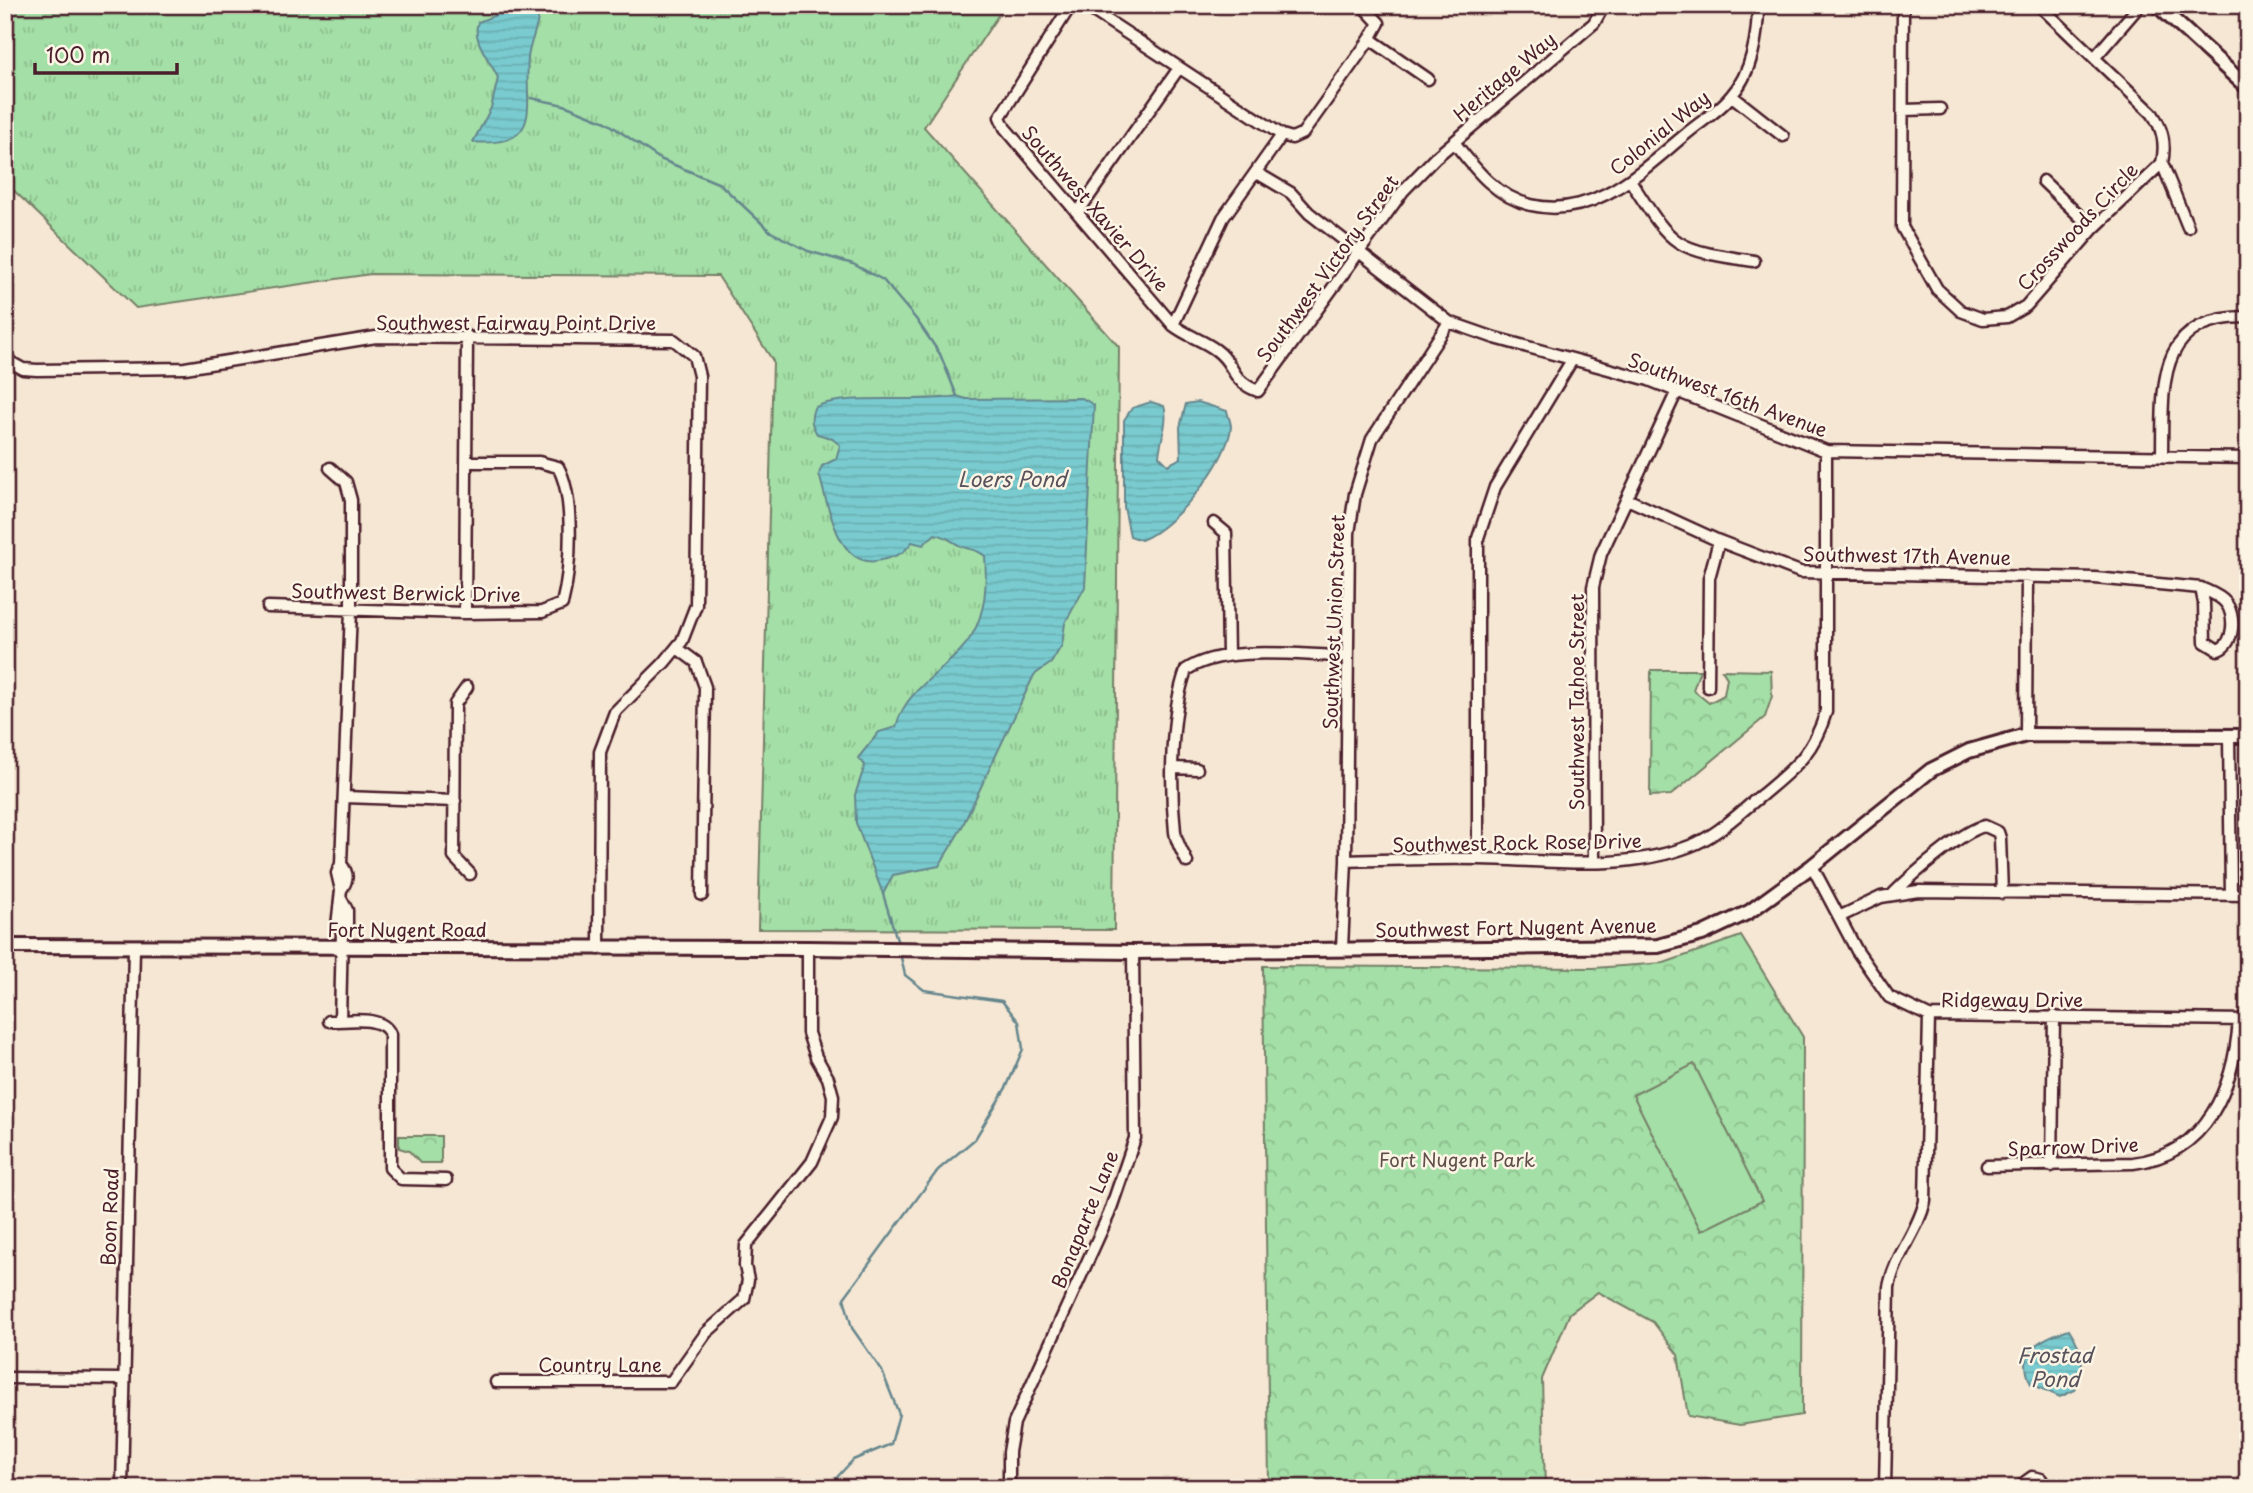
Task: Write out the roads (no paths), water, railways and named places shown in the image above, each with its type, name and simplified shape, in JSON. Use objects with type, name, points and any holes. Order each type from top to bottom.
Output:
[{"type":"street","name":"Southwest Xavier Drive","points":[[1071,5],[1000,117],[1005,128],[1173,325]]},
{"type":"street","points":[[1084,5],[1282,135],[1292,138],[1303,134],[1379,23],[1362,5]]},
{"type":"street","name":"Heritage Way","points":[[1454,142],[1594,23],[1604,5]]},
{"type":"street","name":"Colonial Way","points":[[1454,142],[1481,177],[1509,197],[1531,205],[1556,207],[1584,203],[1614,191],[1732,96],[1745,73],[1756,40],[1758,5]]},
{"type":"street","name":"Crosswoods Circle","points":[[1903,5],[1902,228],[1937,289],[1961,312],[1983,319],[2007,317],[2026,306],[2093,229],[2162,163],[2165,149],[2159,123],[2096,57],[2039,5]]},
{"type":"street","points":[[2096,57],[2140,5]]},
{"type":"street","points":[[2157,5],[2248,88]]},
{"type":"street","points":[[1370,39],[1383,45],[1428,79]]},
{"type":"street","points":[[1078,212],[1180,68]]},
{"type":"street","points":[[1732,96],[1783,136]]},
{"type":"street","points":[[1903,110],[1940,109]]},
{"type":"street","points":[[1173,325],[1223,218],[1282,135]]},
{"type":"street","name":"Southwest Victory Street","points":[[1173,325],[1186,336],[1217,350],[1241,384],[1258,391],[1403,191],[1454,142]]},
{"type":"street","points":[[2162,163],[2188,227]]},
{"type":"street","name":"Southwest 16th Avenue","points":[[1257,173],[1291,193],[1309,213],[1449,322],[1572,360],[1649,380],[1826,451],[2248,458]]},
{"type":"street","points":[[1630,180],[1662,230],[1679,246],[1708,254],[1754,261]]},
{"type":"street","points":[[2043,181],[2093,229]]},
{"type":"street","points":[[2162,456],[2163,400],[2170,354],[2188,332],[2206,323],[2226,317],[2248,317]]},
{"type":"street","name":"Southwest Union Street","points":[[1342,948],[1346,861],[1349,533],[1355,494],[1372,439],[1449,322]]},
{"type":"street","points":[[465,613],[467,336]]},
{"type":"street","name":"Southwest Fairway Point Drive","points":[[5,359],[23,369],[37,370],[167,370],[376,337],[467,336],[674,340],[694,356],[699,376],[696,605],[677,648],[615,712],[600,752],[599,949]]},
{"type":"street","points":[[1478,859],[1478,538],[1495,487],[1572,360]]},
{"type":"street","name":"Southwest Tahoe Street","points":[[1594,862],[1593,587],[1601,554],[1677,391]]},
{"type":"street","name":"Southwest Rock Rose Drive","points":[[1346,861],[1478,859],[1594,862],[1658,857],[1693,845],[1716,832],[1803,761],[1818,737],[1826,712],[1826,451]]},
{"type":"street","name":"Southwest Berwick Drive","points":[[268,607],[465,613],[542,612],[562,604],[568,584],[568,484],[558,467],[539,463],[466,463]]},
{"type":"street","points":[[330,468],[346,482],[351,500],[351,610],[341,864],[347,872],[347,882],[341,895],[347,910],[347,926],[342,930],[335,1021],[377,1021],[389,1030],[390,1165],[394,1175],[401,1179],[446,1180]]},
{"type":"street","name":"Southwest 17th Avenue","points":[[1627,499],[1719,541],[1800,572],[2095,578],[2201,588]]},
{"type":"street","points":[[1214,523],[1226,533],[1228,655]]},
{"type":"street","points":[[1708,687],[1709,578],[1719,541]]},
{"type":"street","points":[[2026,735],[2027,576]]},
{"type":"street","points":[[2201,588],[2218,596],[2230,609],[2232,636],[2229,644],[2218,650],[2205,642],[2201,588]]},
{"type":"street","points":[[677,648],[696,662],[705,687],[702,895]]},
{"type":"street","points":[[1187,862],[1175,834],[1174,768],[1178,702],[1186,670],[1202,659],[1228,655],[1346,656]]},
{"type":"street","points":[[467,687],[455,704],[454,857],[471,874]]},
{"type":"street","name":"Southwest Fort Nugent Avenue","points":[[808,948],[1133,952],[1658,946],[1702,934],[1749,912],[1812,866],[1931,770],[1969,751],[2026,735],[2248,736]]},
{"type":"street","points":[[2229,736],[2231,895]]},
{"type":"street","points":[[1174,768],[1197,769]]},
{"type":"street","points":[[345,797],[455,801]]},
{"type":"street","points":[[1839,917],[1894,893],[1909,877],[1972,831],[1985,826],[1998,832],[2000,838],[2002,893]]},
{"type":"street","name":"Ridgeway Drive","points":[[1812,866],[1857,951],[1889,997],[1929,1016],[2244,1020]]},
{"type":"street","points":[[1894,893],[2248,895]]},
{"type":"street","name":"Fort Nugent Road","points":[[5,947],[808,948]]},
{"type":"street","name":"Boon Road","points":[[122,1488],[122,1379],[134,948]]},
{"type":"street","name":"Country Lane","points":[[496,1382],[671,1382],[706,1333],[744,1299],[748,1280],[745,1266],[746,1245],[812,1162],[832,1117],[833,1096],[828,1078],[816,1057],[808,1033],[808,948]]},
{"type":"street","name":"Bonaparte Lane","points":[[1009,1488],[1009,1452],[1014,1423],[1109,1214],[1135,1138],[1133,952]]},
{"type":"street","points":[[1885,1488],[1889,1287],[1895,1262],[1918,1225],[1925,1201],[1929,1016]]},
{"type":"street","points":[[2052,1166],[2054,1016]]},
{"type":"street","name":"Sparrow Drive","points":[[1987,1166],[2142,1162],[2156,1159],[2183,1144],[2205,1126],[2223,1098],[2244,1020]]},
{"type":"street","points":[[5,1378],[122,1379]]},
{"type":"street","points":[[2023,1488],[2028,1479],[2037,1477],[2046,1488]]},
{"type":"water","points":[[501,5],[538,5],[538,19],[528,58],[526,119],[521,130],[512,138],[496,142],[473,142],[491,108],[498,78],[479,44],[478,22],[496,15]]},
{"type":"water","name":"Loers Pond","points":[[957,396],[966,399],[1082,398],[1094,405],[1085,587],[1065,623],[1062,645],[1051,663],[1034,675],[961,829],[939,866],[893,875],[883,894],[856,823],[855,795],[865,765],[858,758],[879,732],[896,727],[909,700],[953,658],[972,635],[984,597],[985,556],[935,534],[923,545],[912,542],[902,552],[886,559],[866,561],[854,556],[837,533],[819,474],[822,466],[836,459],[840,445],[831,438],[817,434],[812,424],[812,415],[814,408],[842,400]]},
{"type":"water","points":[[1151,402],[1164,406],[1165,424],[1159,456],[1168,465],[1181,458],[1180,427],[1186,404],[1198,402],[1227,411],[1231,427],[1220,458],[1197,492],[1169,522],[1141,540],[1130,536],[1124,507],[1124,420],[1132,408]]},
{"type":"water","name":"Frostad Pond","points":[[2069,1329],[2081,1352],[2082,1365],[2075,1390],[2060,1397],[2031,1384],[2026,1362],[2028,1354],[2040,1342]]},
{"type":"waterway","points":[[486,5],[496,15]]},
{"type":"waterway","points":[[531,98],[564,105],[606,122],[660,159],[720,184],[771,232],[808,251],[853,264],[883,280],[916,319],[940,354],[957,396]]},
{"type":"waterway","points":[[883,894],[898,943]]},
{"type":"waterway","points":[[827,1488],[853,1460],[891,1444],[899,1414],[882,1371],[852,1328],[844,1298],[938,1170],[975,1139],[1007,1086],[1023,1049],[1019,1022],[1002,1001],[924,990],[905,975],[900,953]]},
{"type":"park label","name":"Fort Nugent Park","points":[[1457,1159]]}]
